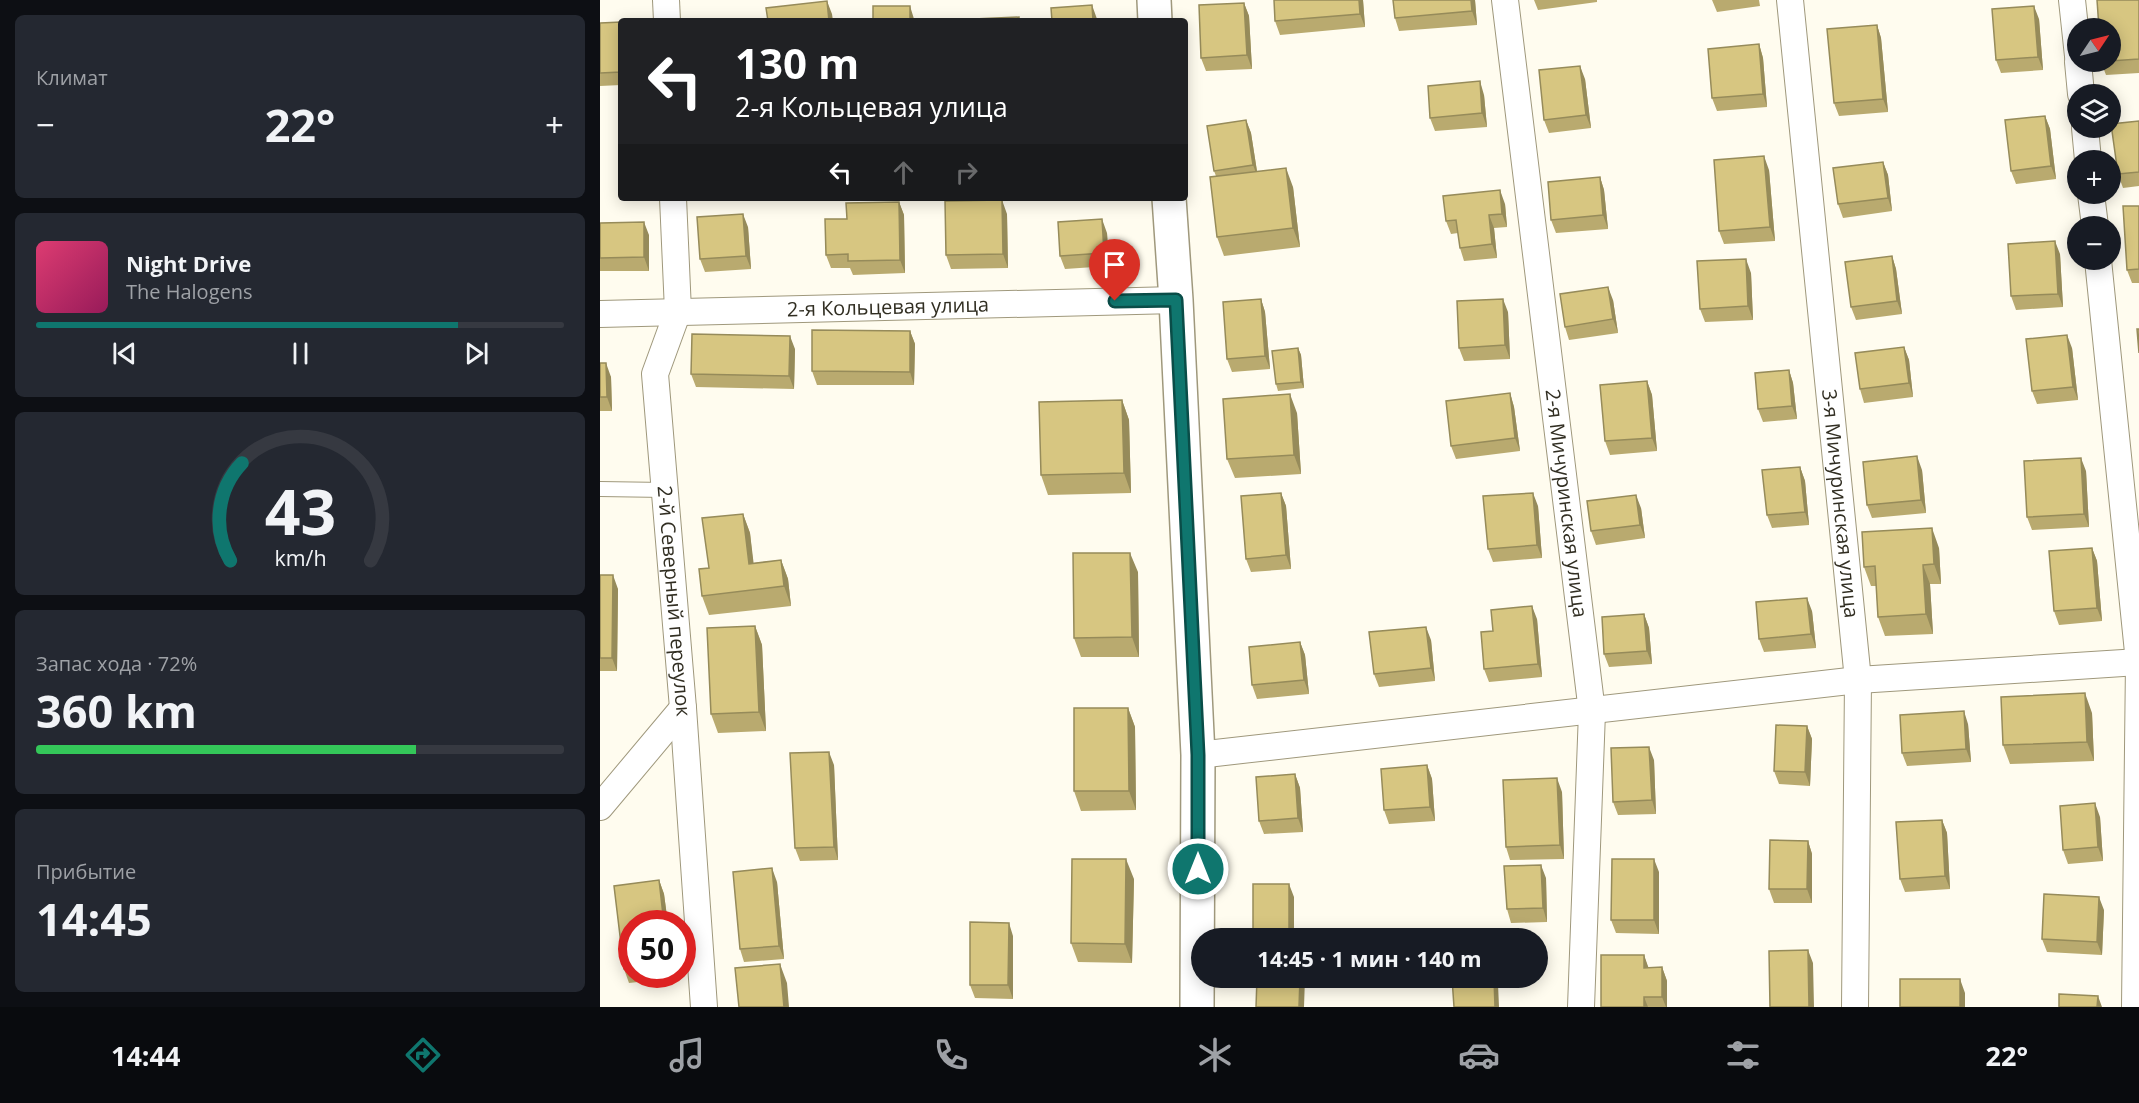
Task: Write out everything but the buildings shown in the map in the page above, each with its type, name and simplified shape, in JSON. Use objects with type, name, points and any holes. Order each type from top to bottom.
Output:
[{"type":"main road","points":[[1154,0],[1155,18]]},
{"type":"main road","points":[[1168,201],[1176,300],[1198,755],[1197,1007]]},
{"type":"street","points":[[666,0],[667,18]]},
{"type":"street","name":"2-я Мичуринская улица","points":[[1505,0],[1592,712],[1581,1007]]},
{"type":"street","name":"3-я Мичуринская улица","points":[[1790,0],[1858,680],[1855,1007]]},
{"type":"street","points":[[2072,0],[2074,18]]},
{"type":"street","name":"2-й Северный переулок","points":[[673,201],[678,311],[655,374],[684,708],[704,1007]]},
{"type":"street","points":[[2099,270],[2139,662],[2135,1007]]},
{"type":"street","name":"2-я Кольцевая улица","points":[[600,314],[1176,300]]},
{"type":"street","points":[[1198,755],[1858,680],[2139,662]]},
{"type":"street","points":[[600,807],[684,708]]},
{"type":"lane","points":[[600,489],[665,490]]},
{"type":"route","points":[[1115,301],[1176,300],[1198,755],[1198,869]]}]
